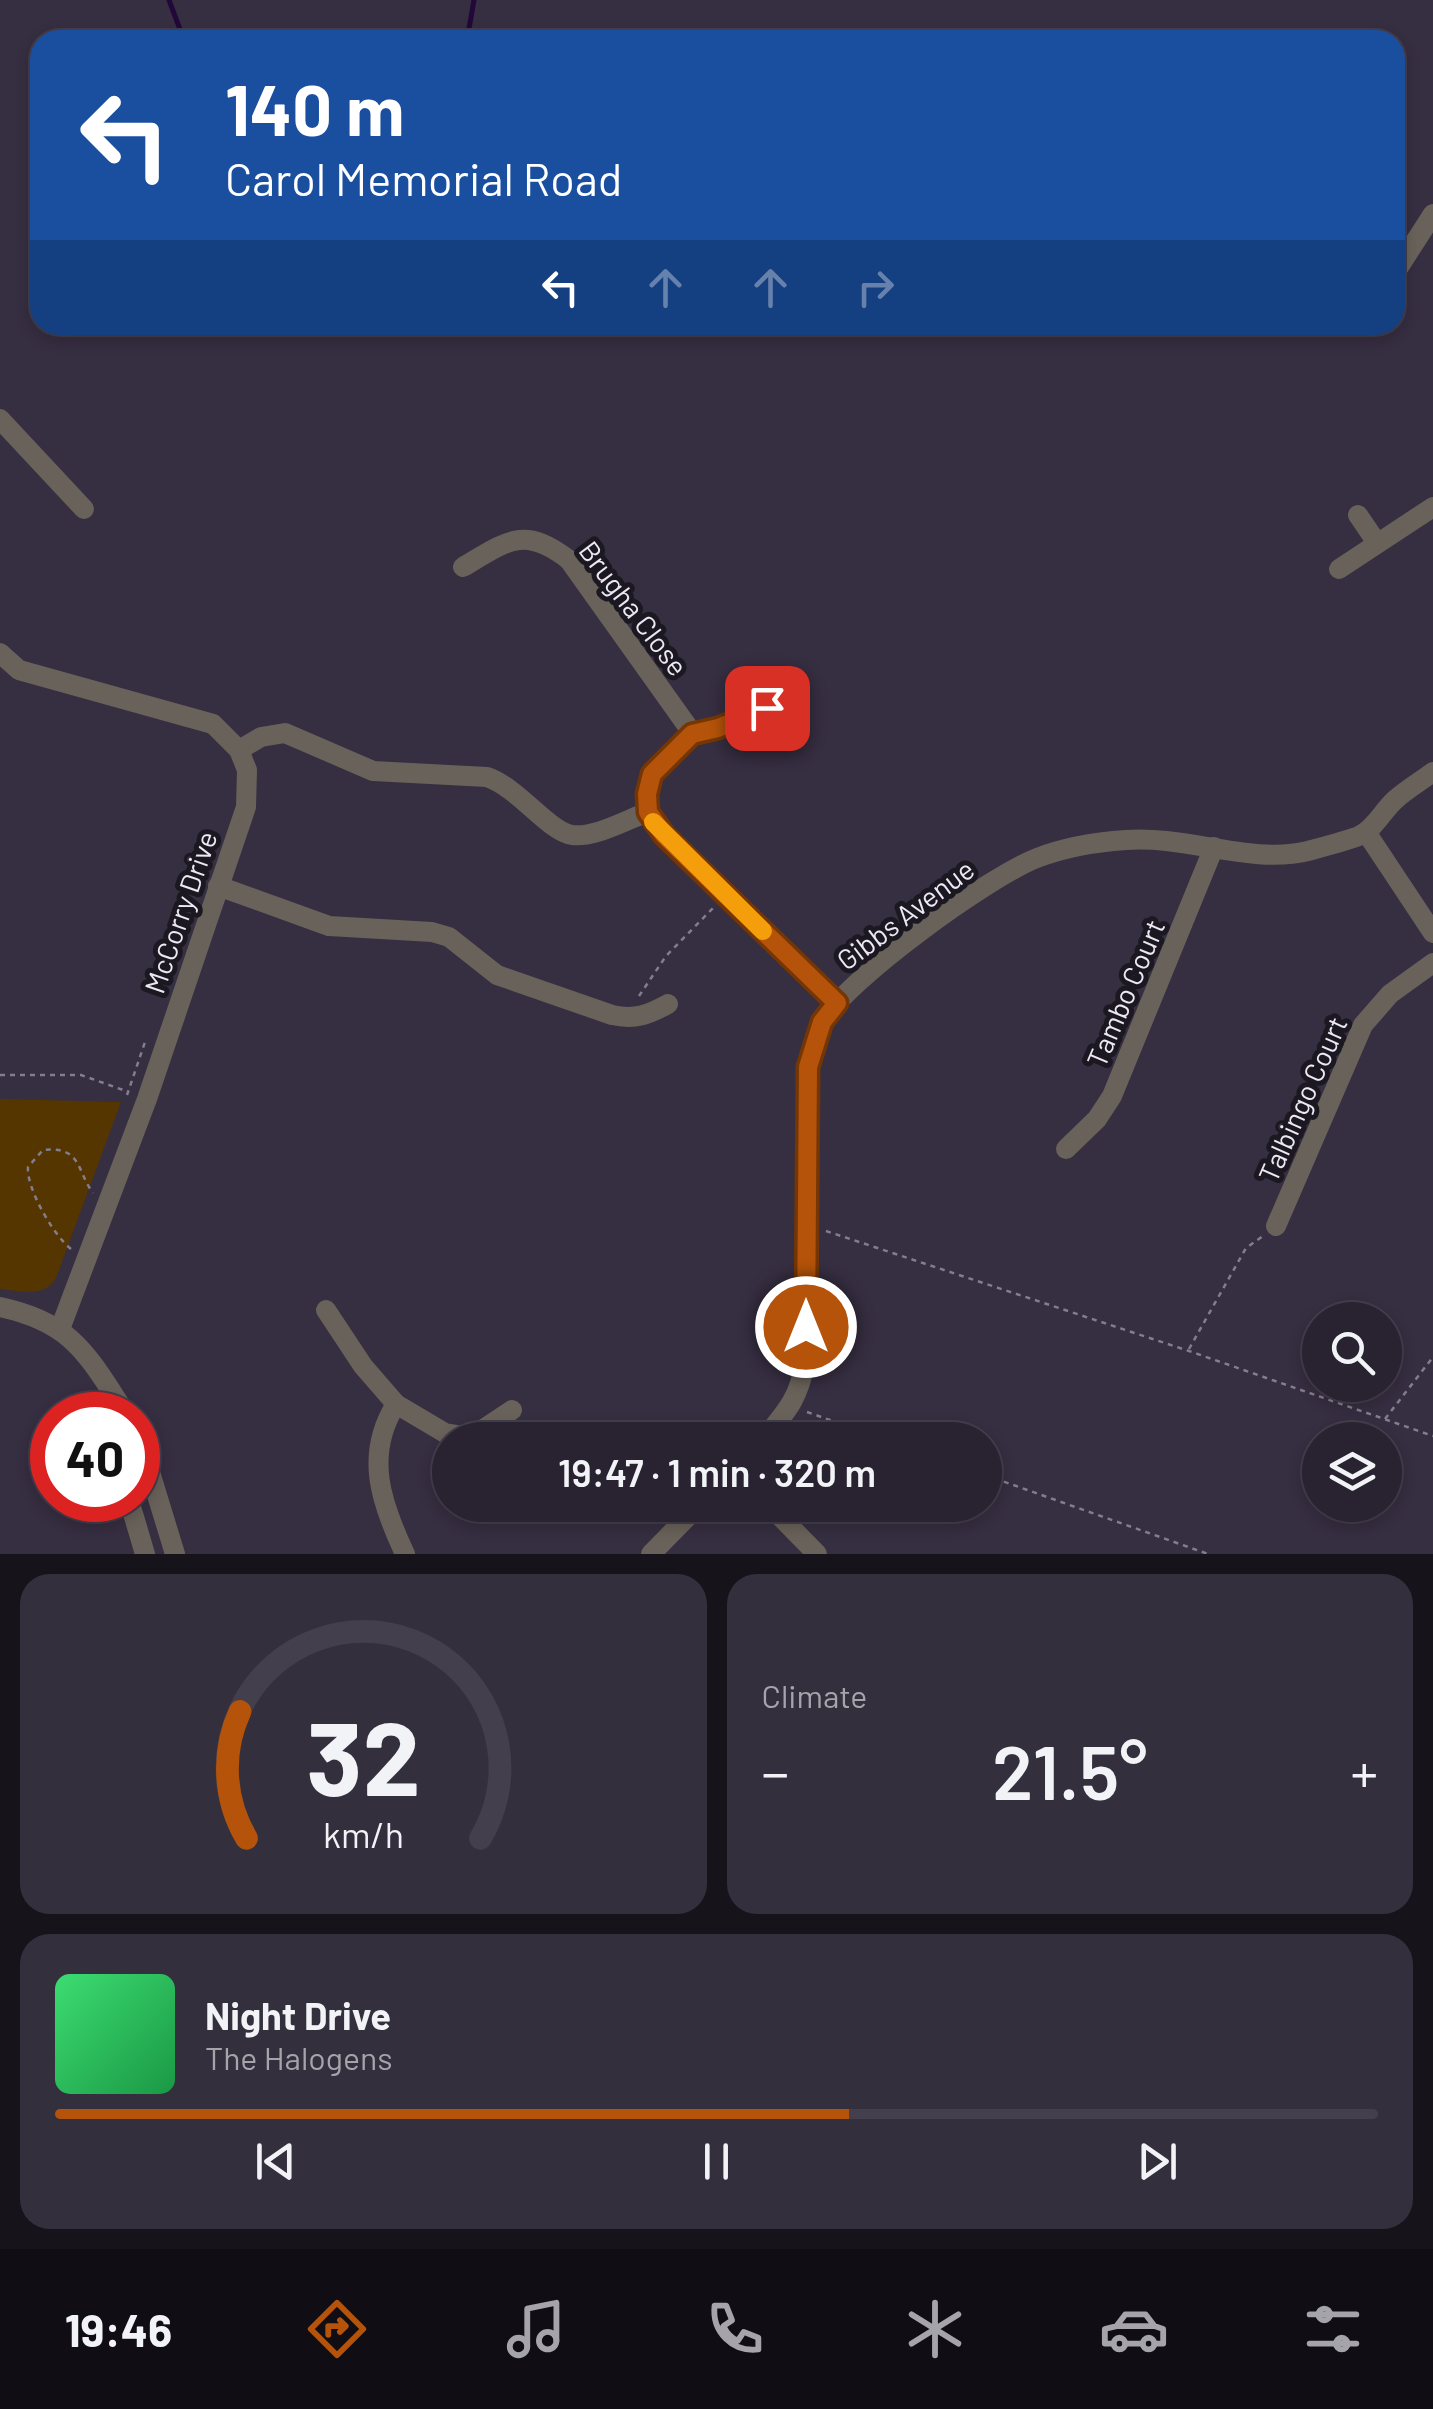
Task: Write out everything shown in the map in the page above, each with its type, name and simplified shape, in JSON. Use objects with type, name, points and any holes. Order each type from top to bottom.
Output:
[{"type":"street","points":[[1405,257],[1433,214]]},
{"type":"street","points":[[0,419],[84,509]]},
{"type":"street","points":[[1339,569],[1433,507]]},
{"type":"street","points":[[1358,515],[1377,544]]},
{"type":"street","name":"Brugha Close","points":[[463,567],[502,544],[522,539],[545,542],[568,560],[692,734]]},
{"type":"street","points":[[2,661],[19,670],[212,724],[239,750],[261,737],[286,733],[373,771],[488,777],[504,783],[556,830],[574,836],[648,812]]},
{"type":"street","points":[[767,708],[692,734],[652,774],[648,812],[664,835],[837,1003]]},
{"type":"street","name":"McCorry Drive","points":[[60,1329],[137,1095],[246,807],[247,770],[239,750]]},
{"type":"street","name":"Gibbs Avenue","points":[[778,1422],[802,1386],[806,1362],[808,1067],[822,1022],[837,1003],[944,915],[1007,872],[1038,857],[1074,847],[1127,840],[1172,840],[1279,855],[1308,850],[1366,832],[1395,800],[1433,772]]},
{"type":"street","points":[[1366,832],[1433,933]]},
{"type":"street","name":"Tambo Court","points":[[1066,1149],[1097,1118],[1112,1096],[1214,846]]},
{"type":"street","points":[[218,886],[329,926],[432,932],[448,937],[497,975],[612,1015],[634,1018],[668,1004]]},
{"type":"street","name":"Talbingo Court","points":[[1276,1226],[1363,1025],[1390,994],[1433,964]]},
{"type":"street","points":[[0,1307],[26,1313],[60,1329],[98,1367],[109,1392]]},
{"type":"street","points":[[326,1310],[362,1366],[396,1404],[445,1433],[463,1436],[482,1430],[512,1410]]},
{"type":"street","points":[[396,1404],[381,1428],[376,1461],[389,1518],[405,1554]]},
{"type":"street","points":[[160,1500],[175,1554]]},
{"type":"street","points":[[136,1522],[145,1554]]},
{"type":"street","points":[[651,1554],[682,1522]]},
{"type":"street","points":[[786,1522],[817,1554]]},
{"type":"path","points":[[634,1018],[636,1000],[666,956],[726,895]]},
{"type":"path","points":[[125,1109],[137,1095],[150,1034]]},
{"type":"path","points":[[0,1075],[81,1075],[137,1095]]},
{"type":"path","points":[[77,1252],[62,1240],[31,1190],[27,1174],[31,1161],[48,1148],[66,1153],[78,1161],[87,1186],[96,1195]]},
{"type":"path","points":[[806,1224],[1433,1436]]},
{"type":"path","points":[[1189,1351],[1246,1248],[1276,1226]]},
{"type":"path","points":[[1384,1419],[1433,1357]]},
{"type":"path","points":[[791,1407],[835,1422]]},
{"type":"path","points":[[1002,1481],[1208,1554]]},
{"type":"shaded area","points":[[0,1099],[121,1102],[56,1278],[39,1291],[0,1289]]},
{"type":"waterway","points":[[169,0],[180,30]]},
{"type":"waterway","points":[[469,30],[474,0]]},
{"type":"slow traffic","points":[[653,822],[763,931]]},
{"type":"route","points":[[767,708],[692,734],[652,774],[648,812],[664,835],[837,1003],[822,1022],[808,1067],[806,1327]]}]
